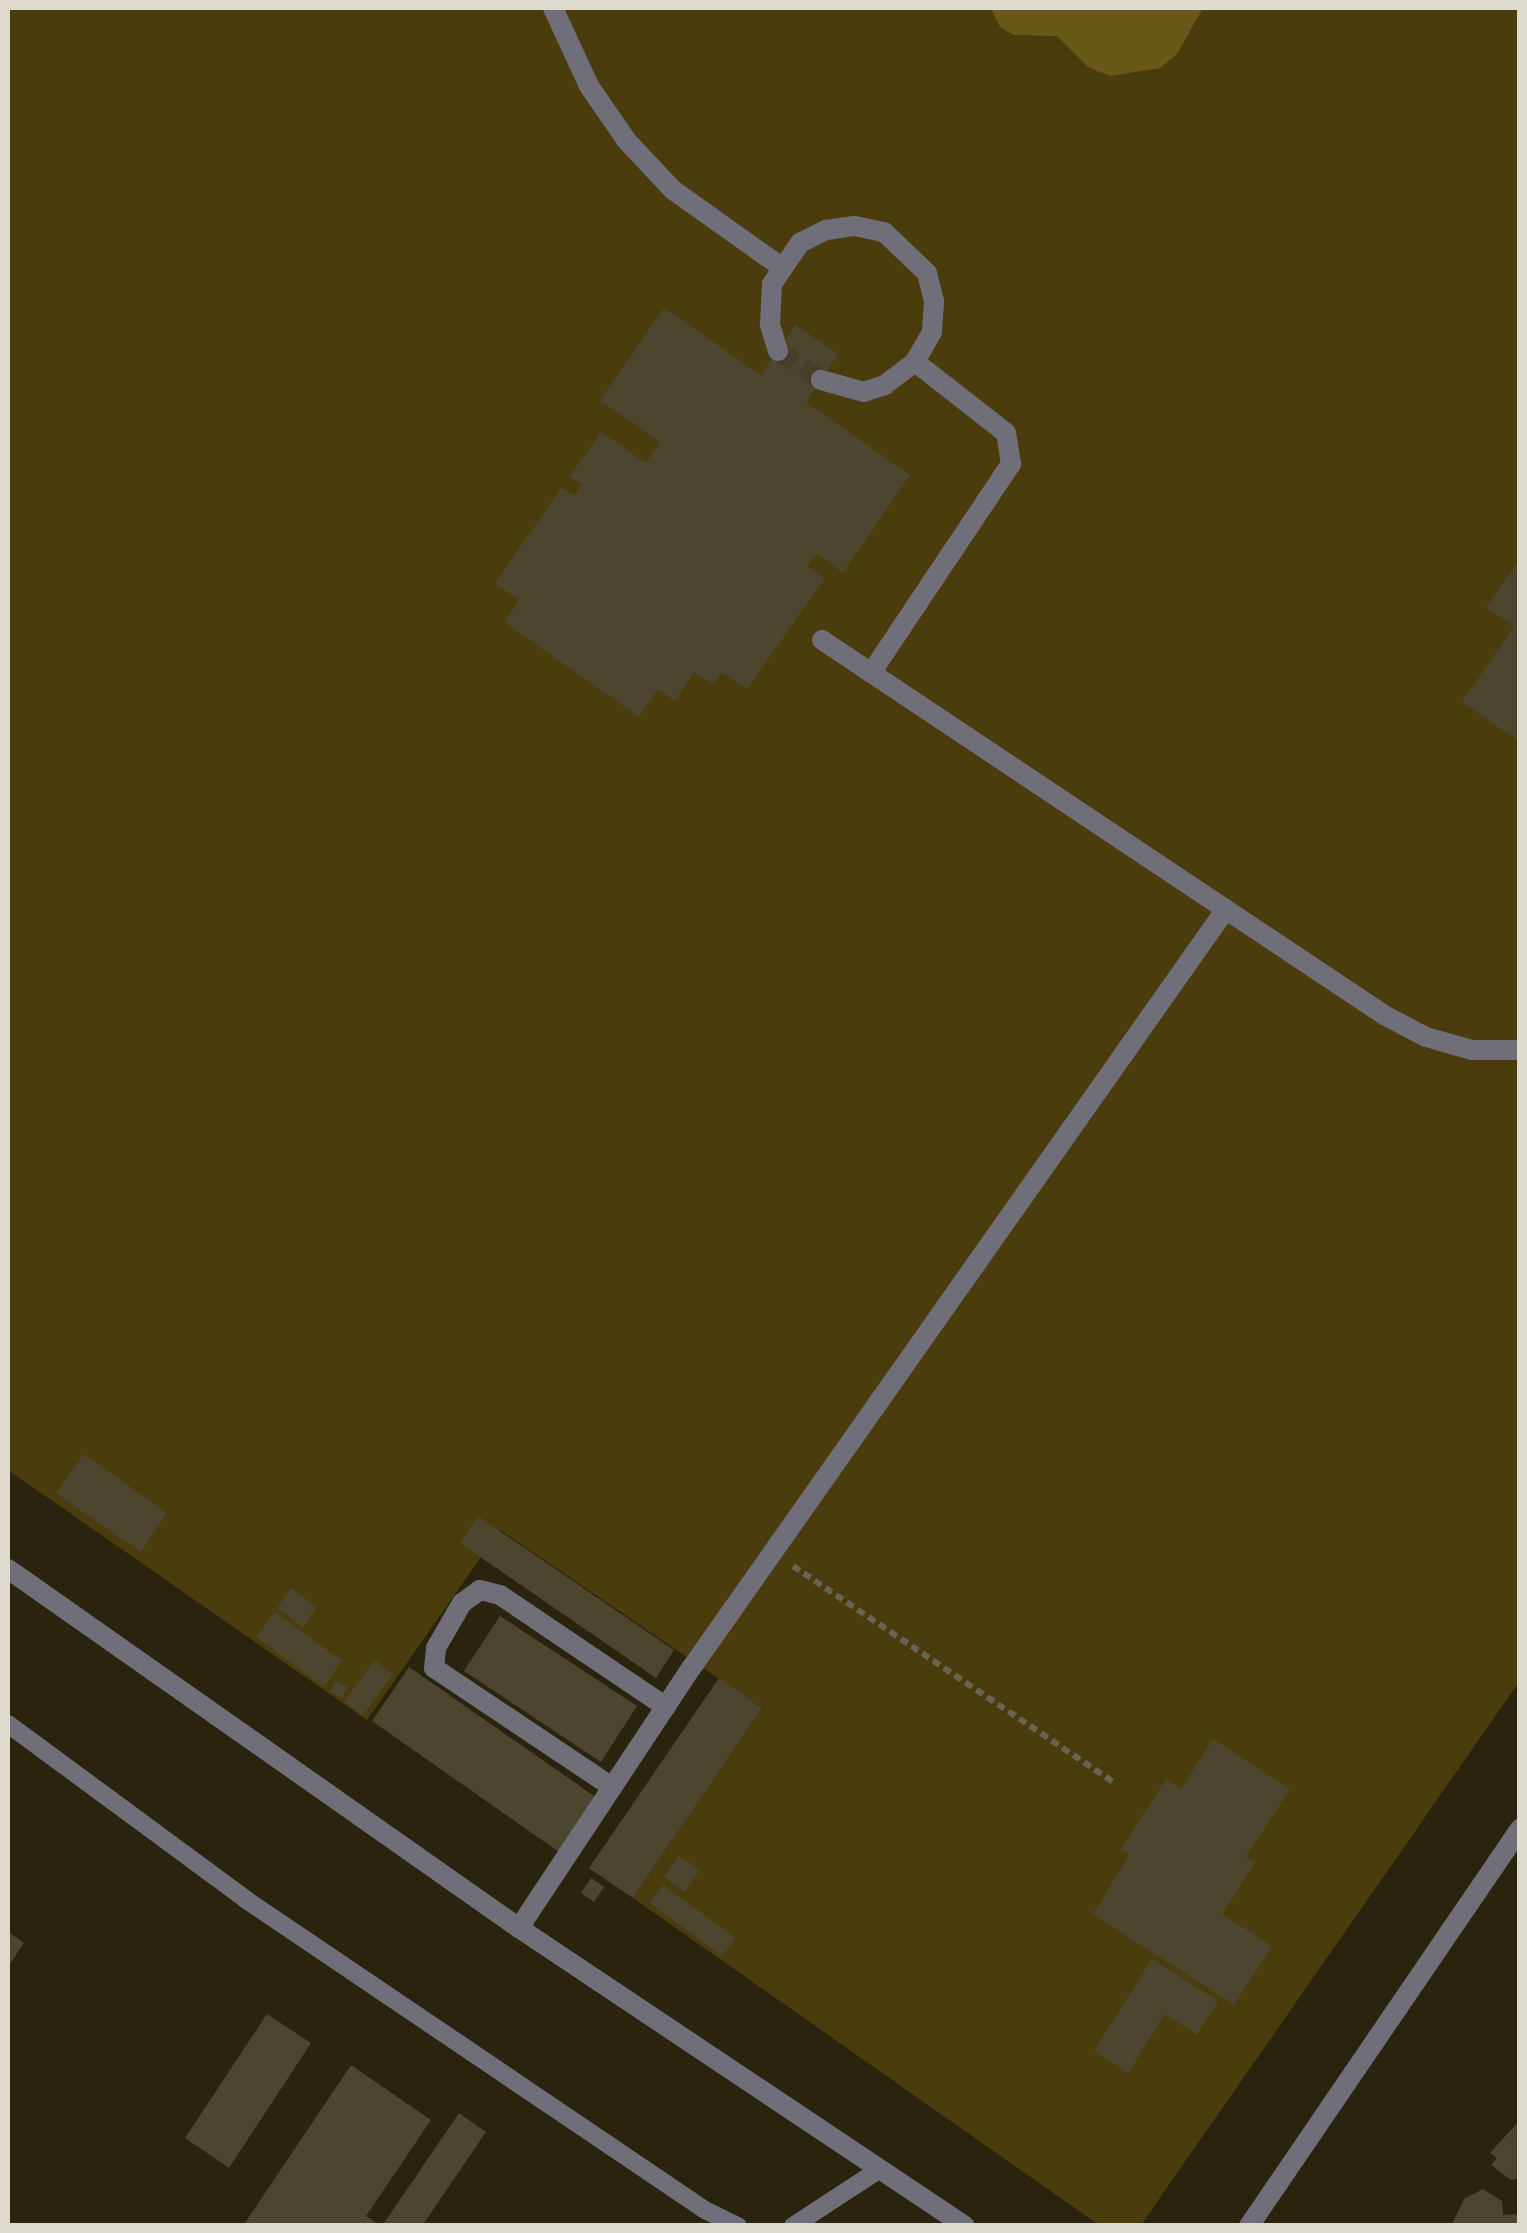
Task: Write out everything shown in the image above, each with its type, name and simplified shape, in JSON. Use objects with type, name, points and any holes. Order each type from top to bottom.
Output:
[{"type":"street","points":[[553,8],[589,86],[627,141],[698,212],[780,266]]},
{"type":"street","points":[[778,351],[768,304],[780,266],[813,236],[855,226],[884,232],[909,249],[926,273],[934,302],[932,332],[915,362],[894,380],[864,392],[822,380]]},
{"type":"street","points":[[871,672],[1011,464],[1006,433],[915,362]]},
{"type":"street","points":[[822,640],[1426,1037],[1472,1050],[1520,1050]]},
{"type":"street","points":[[519,1928],[666,1707],[1226,909]]},
{"type":"street","points":[[8,1569],[519,1928],[877,2171],[965,2226]]},
{"type":"street","points":[[612,1786],[434,1668],[436,1648],[462,1602],[480,1590],[500,1594],[666,1707]]},
{"type":"street","points":[[1249,2226],[1519,1830]]},
{"type":"lane","points":[[8,1724],[245,1899],[706,2210],[738,2226]]},
{"type":"lane","points":[[793,2226],[877,2171]]},
{"type":"path","points":[[773,1553],[1115,1783]]},
{"type":"shaded area","points":[[8,8],[1519,8],[1519,1682],[1141,2225],[1099,2225],[633,1898],[762,1708],[500,1530],[367,1720],[8,1470]]},
{"type":"shaded area","points":[[991,8],[1203,8],[1177,54],[1160,68],[1110,76],[1088,67],[1057,36],[1014,35],[1000,27]]},
{"type":"building","points":[[664,308],[761,375],[796,325],[838,354],[806,402],[910,475],[843,573],[817,554],[807,566],[825,578],[747,689],[722,672],[713,685],[694,672],[675,701],[658,689],[639,717],[504,622],[519,600],[495,583],[562,487],[574,496],[582,485],[570,476],[601,432],[646,463],[660,442],[600,400]]},
{"type":"building","points":[[1520,559],[1520,742],[1462,702],[1514,626],[1486,607]]},
{"type":"building","points":[[84,1454],[167,1513],[141,1552],[56,1493]]},
{"type":"building","points":[[478,1516],[674,1650],[656,1678],[460,1543]]},
{"type":"building","points":[[291,1588],[317,1607],[303,1627],[277,1608]]},
{"type":"building","points":[[275,1612],[342,1661],[324,1687],[256,1637]]},
{"type":"building","points":[[500,1616],[637,1706],[601,1762],[464,1671]]},
{"type":"building","points":[[375,1660],[393,1674],[363,1715],[344,1702]]},
{"type":"building","points":[[409,1667],[597,1798],[559,1852],[372,1721]]},
{"type":"building","points":[[719,1678],[762,1708],[633,1898],[589,1868]]},
{"type":"building","points":[[336,1681],[348,1687],[342,1698],[330,1692]]},
{"type":"building","points":[[1213,1739],[1290,1789],[1246,1857],[1255,1863],[1222,1914],[1272,1946],[1234,2005],[1093,1914],[1130,1854],[1121,1849],[1166,1779],[1181,1789]]},
{"type":"building","points":[[679,1856],[700,1870],[684,1892],[664,1877]]},
{"type":"building","points":[[591,1878],[604,1887],[594,1902],[581,1893]]},
{"type":"building","points":[[663,1885],[736,1938],[722,1956],[650,1903]]},
{"type":"building","points":[[8,1932],[24,1943],[8,1967]]},
{"type":"building","points":[[1152,1959],[1218,2001],[1197,2035],[1165,2014],[1128,2073],[1094,2051]]},
{"type":"building","points":[[267,2014],[311,2043],[229,2168],[185,2138]]},
{"type":"building","points":[[351,2065],[431,2120],[366,2216],[380,2226],[243,2226]]},
{"type":"building","points":[[459,2113],[486,2132],[422,2226],[382,2226]]},
{"type":"building","points":[[1520,2120],[1520,2178],[1511,2180],[1491,2165],[1497,2158],[1490,2153]]},
{"type":"building","points":[[1483,2189],[1502,2201],[1503,2215],[1520,2214],[1520,2226],[1451,2226],[1464,2199]]},
{"type":"tunnel","points":[[778,351],[821,380]]}]
